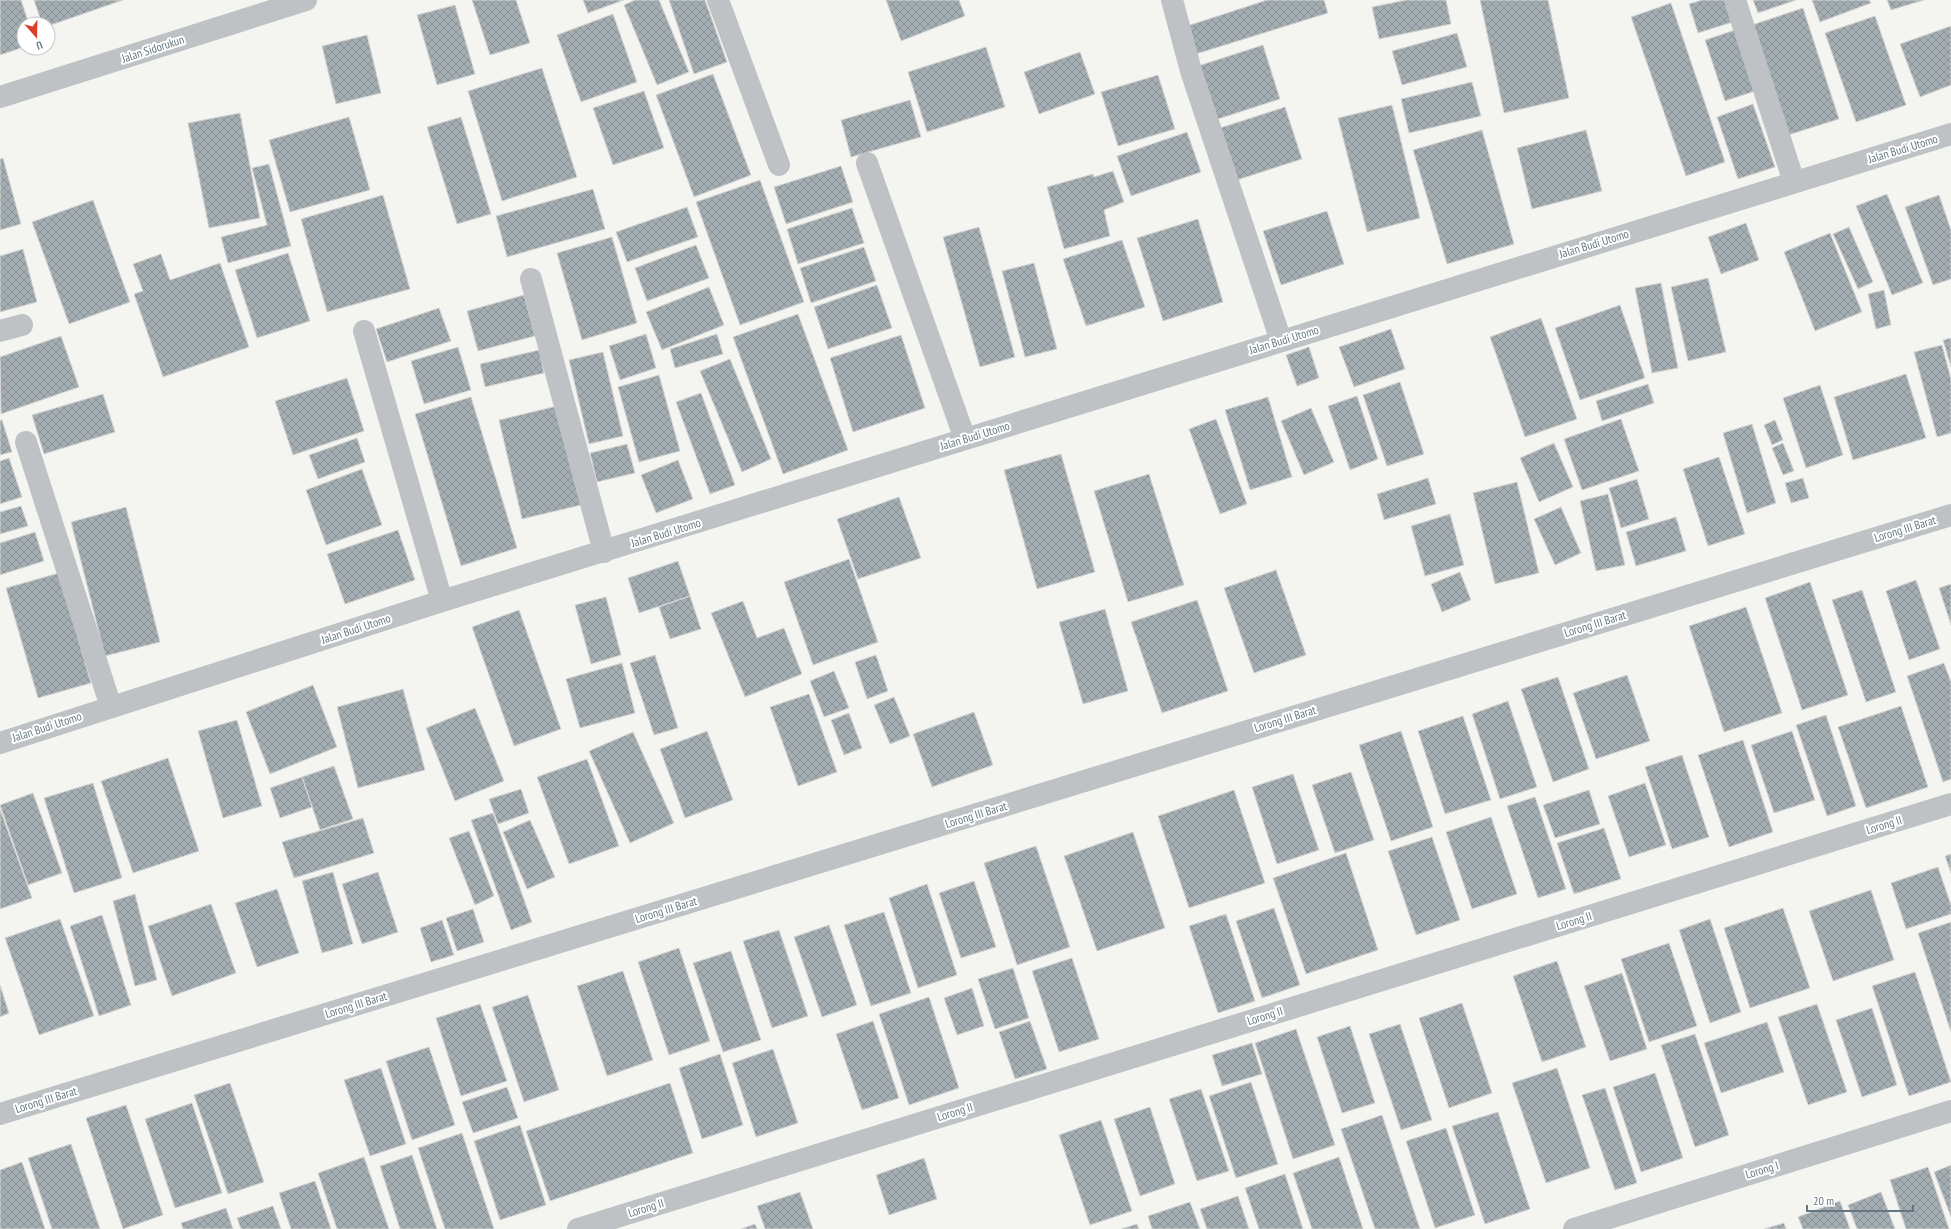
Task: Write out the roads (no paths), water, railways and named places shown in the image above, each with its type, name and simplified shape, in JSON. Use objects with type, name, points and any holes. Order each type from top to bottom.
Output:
[{"type":"street","name":"Jalan Sidorukun","points":[[0,97],[306,0]]},
{"type":"street","points":[[718,0],[779,165]]},
{"type":"street","points":[[1172,0],[1191,71],[1281,340]]},
{"type":"street","points":[[1735,0],[1794,182]]},
{"type":"street","name":"Jalan Budi Utomo","points":[[0,743],[442,601],[604,552],[1281,340],[1951,134]]},
{"type":"street","points":[[867,163],[965,439]]},
{"type":"street","points":[[531,279],[604,552]]},
{"type":"street","points":[[0,331],[22,325]]},
{"type":"street","points":[[364,331],[442,601]]},
{"type":"street","points":[[26,442],[111,707]]},
{"type":"street","name":"Lorong III Barat","points":[[0,1114],[1951,515]]},
{"type":"street","name":"Lorong II","points":[[578,1229],[1951,804]]},
{"type":"street","name":"Lorong I","points":[[1574,1229],[1951,1111]]}]
